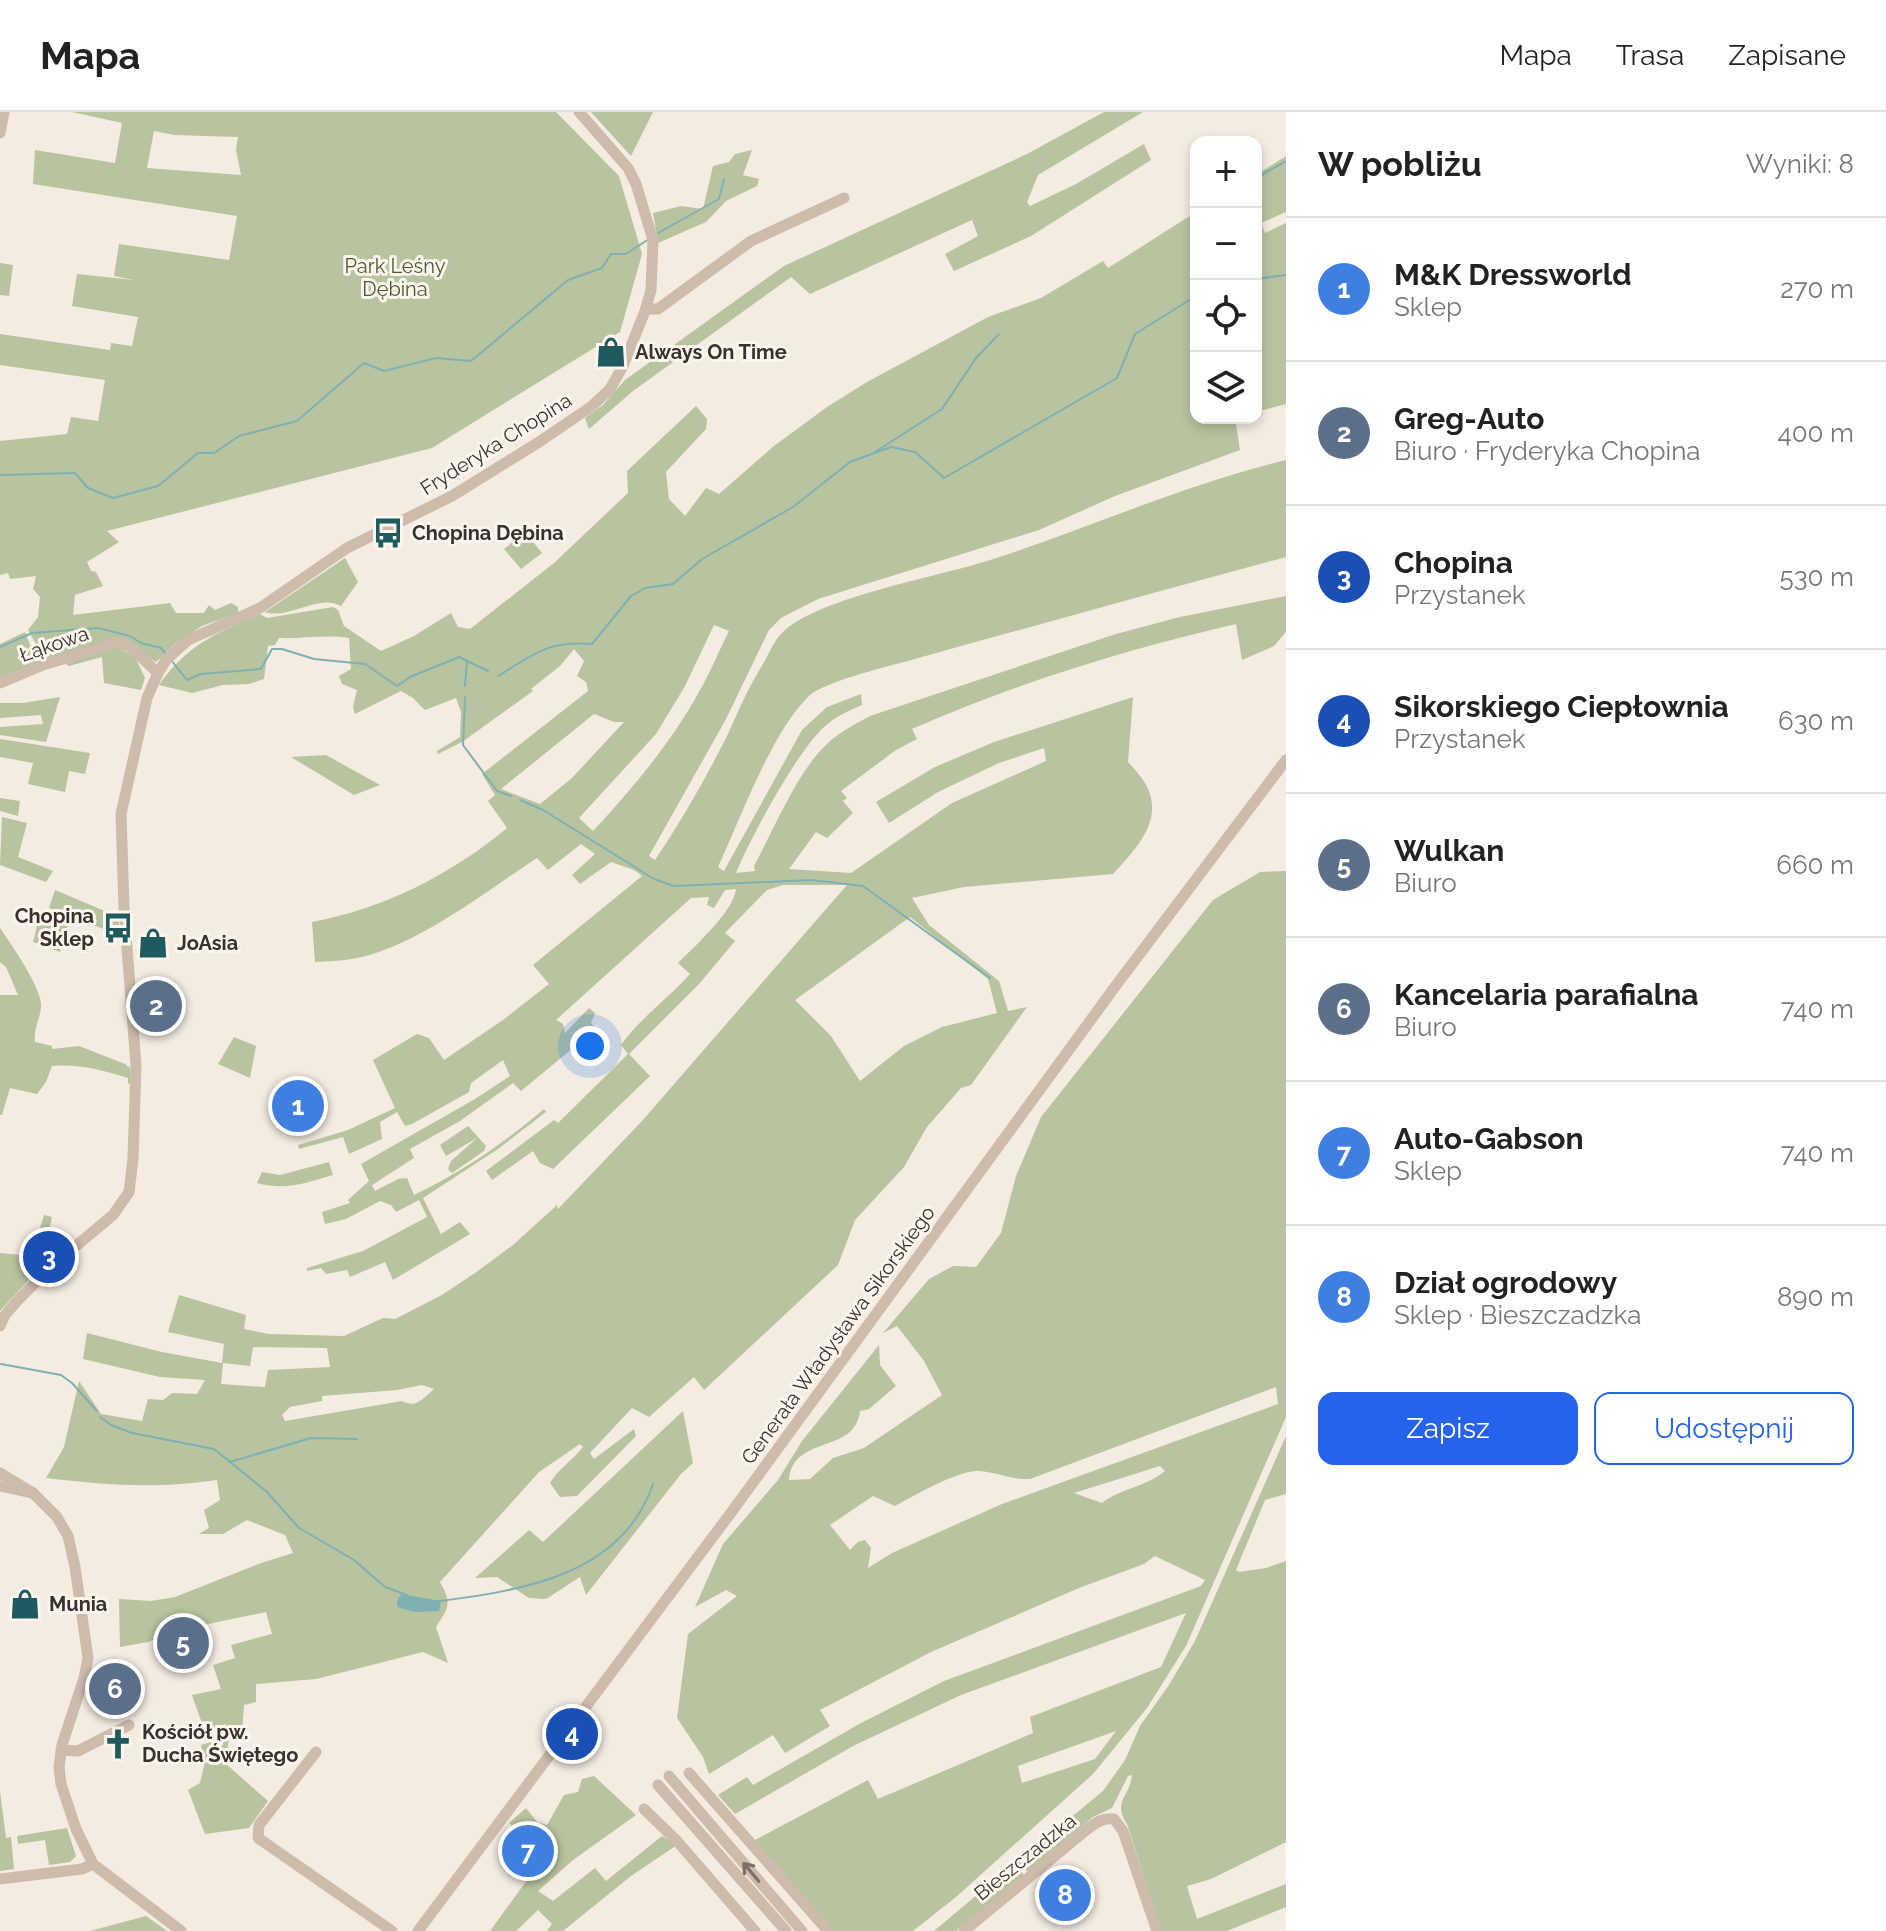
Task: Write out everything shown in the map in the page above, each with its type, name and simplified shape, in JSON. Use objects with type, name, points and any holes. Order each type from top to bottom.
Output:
[{"type":"street","points":[[0,133],[4,112]]},
{"type":"street","name":"Fryderyka Chopina","points":[[0,1326],[19,1299],[52,1266],[113,1215],[129,1192],[136,1066],[124,908],[121,814],[149,690],[158,673],[169,657],[202,632],[260,608],[347,548],[490,474],[592,406],[615,382],[645,310],[652,280],[652,236],[628,168],[579,112]]},
{"type":"street","points":[[645,310],[658,309],[751,241],[844,198]]},
{"type":"street","name":"Łąkowa","points":[[0,683],[43,665],[119,642],[129,646],[158,673]]},
{"type":"street","name":"Generała Władysława Sikorskiego","points":[[418,1931],[558,1748],[1117,984],[1286,760]]},
{"type":"street","points":[[1,1480],[33,1493],[57,1517],[68,1536],[88,1658],[61,1750],[61,1784],[76,1829],[93,1864],[181,1931]]},
{"type":"street","points":[[61,1750],[78,1751],[129,1725]]},
{"type":"street","points":[[316,1752],[259,1825],[258,1838],[392,1931]]},
{"type":"street","points":[[689,1773],[828,1931]]},
{"type":"street","points":[[669,1776],[802,1931]]},
{"type":"street","points":[[658,1785],[786,1931]]},
{"type":"street","points":[[644,1809],[677,1841],[755,1931]]},
{"type":"street","name":"Bieszczadzka","points":[[964,1931],[1091,1826],[1098,1821],[1114,1819],[1123,1831],[1157,1931]]},
{"type":"street","points":[[0,1879],[82,1869],[93,1864]]},
{"type":"green space","name":"Park Leśny Dębina","points":[[72,112],[556,112],[619,176],[642,254],[620,332],[432,448],[107,531],[119,542],[87,562],[103,586],[75,595],[73,615],[170,603],[176,613],[204,613],[209,605],[215,610],[231,603],[238,607],[238,613],[202,626],[175,644],[156,662],[123,640],[46,662],[28,630],[38,617],[40,597],[33,589],[36,576],[10,579],[8,573],[0,575],[0,441],[67,434],[71,417],[98,421],[105,380],[0,365],[0,334],[110,350],[111,343],[132,346],[138,317],[72,306],[77,274],[134,280],[114,276],[119,244],[229,260],[237,216],[33,184],[35,150],[115,163],[122,123]],"holes":[[[154,131],[174,135],[238,137],[236,150],[241,175],[147,168]]]},
{"type":"green space","points":[[591,112],[653,112],[631,156]]},
{"type":"green space","points":[[1104,112],[1143,112],[1038,175],[1027,202],[1030,206],[1076,184],[1144,144],[1151,160],[1031,236],[954,271],[945,254],[978,236],[972,220],[810,294],[791,277],[633,391],[589,429],[585,418],[603,405],[625,380],[784,266],[1027,154]]},
{"type":"green space","points":[[752,150],[743,175],[759,179],[757,186],[726,201],[706,222],[658,243],[653,213],[681,206],[703,209],[713,166],[729,162],[735,154]]},
{"type":"green space","points":[[1286,156],[1286,212],[1262,223],[1262,208],[1262,171]]},
{"type":"green space","points":[[1190,216],[1190,424],[1236,424],[1240,450],[1115,496],[1039,530],[818,599],[781,618],[769,630],[726,719],[649,856],[655,860],[684,814],[720,750],[751,685],[782,633],[821,609],[849,599],[987,561],[1210,482],[1286,460],[1286,557],[866,672],[831,684],[809,696],[782,731],[758,777],[718,867],[724,871],[802,730],[827,707],[861,694],[862,705],[829,723],[801,756],[763,818],[736,873],[755,871],[754,866],[786,804],[813,759],[833,738],[870,716],[1116,634],[1180,617],[1286,596],[1286,632],[1274,646],[1242,660],[1236,624],[1031,682],[912,729],[917,739],[896,750],[841,791],[847,798],[843,801],[853,813],[827,838],[816,832],[789,869],[851,873],[952,803],[1046,761],[1044,748],[999,763],[938,792],[889,823],[876,802],[935,767],[994,742],[1133,697],[1128,762],[1147,787],[1152,812],[1145,834],[1113,874],[964,887],[912,898],[929,925],[999,981],[1008,1011],[1027,1007],[971,1085],[961,1088],[927,1127],[904,1167],[855,1220],[838,1265],[704,1390],[694,1377],[649,1417],[632,1408],[590,1453],[594,1459],[634,1429],[636,1436],[577,1496],[560,1497],[550,1483],[583,1447],[580,1444],[539,1472],[440,1582],[447,1605],[436,1627],[448,1663],[423,1652],[316,1679],[256,1684],[256,1702],[244,1705],[242,1734],[229,1731],[225,1724],[205,1732],[192,1695],[221,1689],[213,1665],[235,1658],[231,1645],[272,1634],[266,1612],[179,1630],[148,1642],[120,1647],[119,1599],[151,1601],[175,1597],[293,1553],[285,1535],[247,1520],[223,1534],[199,1534],[209,1528],[204,1510],[220,1500],[217,1480],[132,1485],[46,1478],[64,1447],[79,1381],[101,1414],[142,1421],[148,1399],[163,1400],[172,1393],[197,1394],[205,1380],[160,1377],[83,1359],[87,1333],[222,1363],[224,1344],[168,1332],[179,1295],[246,1315],[244,1329],[269,1334],[344,1336],[383,1318],[395,1319],[442,1295],[513,1245],[557,1205],[558,1209],[642,1121],[847,885],[783,885],[767,890],[725,933],[735,941],[699,984],[629,1054],[650,1076],[553,1169],[540,1163],[533,1151],[492,1180],[486,1171],[554,1120],[558,1123],[628,1054],[621,1045],[690,974],[678,963],[721,918],[736,889],[725,890],[714,908],[707,905],[709,897],[691,898],[556,1020],[563,1024],[565,1033],[589,1008],[595,1013],[591,1023],[596,1029],[521,1091],[513,1083],[460,1121],[410,1149],[414,1158],[372,1185],[375,1191],[398,1179],[407,1178],[414,1195],[482,1156],[544,1109],[546,1112],[498,1149],[423,1198],[441,1234],[460,1222],[470,1234],[393,1280],[385,1262],[350,1277],[347,1270],[326,1274],[321,1268],[307,1271],[307,1268],[363,1251],[427,1217],[419,1200],[396,1212],[391,1205],[380,1201],[346,1219],[325,1224],[322,1212],[350,1203],[348,1200],[369,1181],[361,1164],[510,1076],[503,1060],[471,1083],[469,1092],[412,1124],[405,1126],[397,1112],[380,1122],[382,1139],[349,1154],[343,1137],[299,1149],[298,1145],[348,1130],[395,1108],[373,1060],[417,1034],[429,1038],[444,1060],[503,1020],[549,984],[533,965],[642,876],[611,862],[580,884],[572,875],[595,854],[581,844],[548,870],[537,858],[448,918],[399,944],[352,959],[315,962],[312,922],[365,908],[416,887],[440,875],[507,828],[488,801],[495,795],[482,774],[588,691],[586,682],[577,676],[584,661],[574,649],[560,666],[531,689],[533,691],[462,742],[438,754],[437,751],[460,737],[461,712],[456,698],[425,710],[401,691],[355,714],[353,707],[357,690],[342,684],[339,676],[351,669],[349,638],[279,638],[275,645],[268,646],[264,679],[249,684],[223,685],[192,693],[159,685],[192,650],[230,627],[260,614],[267,618],[333,607],[338,610],[344,626],[381,651],[414,636],[451,613],[458,627],[470,629],[554,563],[628,493],[627,471],[696,406],[707,419],[706,429],[666,472],[669,499],[685,516],[706,488],[719,494],[774,446],[867,382],[988,317],[1041,298],[1103,261],[1108,268]],"holes":[[[714,625],[729,631],[688,711],[636,782],[593,831],[579,818],[656,734],[685,686]],[[594,714],[614,722],[624,722],[572,778],[540,804],[501,789]],[[910,917],[988,979],[997,1013],[942,1027],[904,1046],[860,1081],[831,1036],[795,1000]],[[253,1347],[327,1348],[330,1367],[268,1370],[265,1387],[221,1384],[223,1363],[250,1366]],[[422,1385],[434,1389],[411,1404],[402,1401],[285,1421],[282,1415],[290,1407],[322,1401],[322,1396]]]},
{"type":"green space","points":[[1286,223],[1286,404],[1262,410],[1262,226],[1265,233]]},
{"type":"green space","points":[[0,263],[13,265],[9,296],[0,295]]},
{"type":"green space","points":[[525,532],[542,553],[521,569],[504,549]]},
{"type":"green space","points":[[345,558],[358,582],[341,606],[323,603],[284,613],[265,612]]},
{"type":"green space","points":[[25,632],[38,665],[0,679],[0,644]]},
{"type":"green space","points":[[120,647],[136,659],[145,678],[141,690],[104,683],[102,657],[69,666],[64,663]]},
{"type":"green space","points":[[60,697],[46,742],[0,735],[0,727],[43,724],[41,715],[0,718],[0,703]]},
{"type":"green space","points":[[0,739],[90,753],[85,774],[69,771],[65,792],[28,784],[33,763],[0,757]]},
{"type":"green space","points":[[326,755],[380,785],[354,795],[291,757]]},
{"type":"green space","points":[[0,798],[20,801],[18,816],[0,811]]},
{"type":"green space","points":[[2,817],[27,823],[18,857],[53,871],[46,882],[0,865]]},
{"type":"green space","points":[[1286,871],[1286,1417],[1186,1646],[1147,1708],[1093,1774],[956,1897],[913,1931],[829,1931],[753,1841],[868,1780],[878,1799],[1033,1733],[1030,1717],[1161,1667],[1186,1613],[961,1695],[853,1746],[735,1814],[718,1795],[747,1777],[753,1785],[861,1723],[944,1681],[1201,1586],[1205,1580],[1155,1556],[1144,1564],[1079,1588],[931,1652],[820,1710],[830,1726],[785,1753],[773,1735],[709,1774],[703,1757],[677,1718],[688,1634],[737,1596],[726,1590],[695,1607],[723,1544],[778,1480],[802,1441],[879,1345],[880,1365],[896,1386],[869,1409],[860,1411],[856,1425],[847,1434],[801,1456],[793,1466],[789,1480],[810,1479],[833,1458],[864,1448],[942,1395],[924,1361],[897,1326],[883,1333],[929,1279],[953,1266],[976,1267],[1001,1233],[1016,1176],[1041,1117],[1213,900],[1260,872]],"holes":[[[1276,1387],[1278,1404],[1002,1504],[892,1553],[868,1568],[871,1548],[865,1540],[850,1550],[830,1525],[873,1496],[895,1506],[960,1474],[979,1471],[1030,1479]],[[1160,1466],[1165,1471],[1102,1503],[1074,1493]],[[1116,1731],[1095,1759],[1022,1783],[1018,1766]]]},
{"type":"green space","points":[[55,890],[119,917],[119,935],[49,908]]},
{"type":"green space","points":[[41,910],[69,920],[60,952],[33,942]]},
{"type":"green space","points":[[0,928],[24,964],[39,995],[41,1008],[35,1042],[52,1046],[52,1049],[79,1046],[125,1064],[130,1068],[130,1083],[128,1078],[99,1070],[52,1066],[37,1094],[10,1088],[0,1115],[0,995],[18,995],[6,967],[0,962]]},
{"type":"green space","points":[[234,1037],[256,1046],[250,1078],[218,1064]]},
{"type":"green space","points":[[468,1126],[486,1146],[484,1151],[452,1173],[448,1169],[451,1161],[477,1138],[446,1156],[440,1145]]},
{"type":"green space","points":[[329,1162],[333,1175],[314,1181],[286,1186],[257,1183],[262,1172],[280,1175]]},
{"type":"green space","points":[[44,1215],[52,1217],[47,1239],[52,1255],[41,1262],[39,1269],[0,1311],[0,1253],[32,1256]]},
{"type":"green space","points":[[683,1411],[693,1463],[586,1595],[580,1577],[546,1599],[529,1598],[497,1577],[475,1578],[529,1530],[543,1542]]},
{"type":"green space","points":[[1286,1436],[1286,1494],[1265,1500],[1236,1570],[1266,1568],[1286,1561],[1286,1842],[1211,1879],[1187,1886],[1197,1919],[1286,1884],[1286,1907],[1227,1931],[1162,1931],[1121,1810],[1132,1775],[1128,1776],[1112,1808],[1093,1817],[1028,1872],[1022,1866],[1019,1868],[1024,1875],[956,1931],[934,1931],[1023,1856],[1031,1858],[1069,1819],[1103,1791],[1125,1760],[1140,1726],[1195,1641]]},
{"type":"green space","points":[[229,1737],[226,1764],[268,1801],[249,1828],[205,1834],[188,1790],[200,1783],[204,1766],[201,1745]]},
{"type":"green space","points":[[594,1776],[636,1815],[573,1860],[538,1891],[553,1901],[595,1868],[606,1881],[662,1836],[677,1845],[631,1876],[563,1931],[547,1931],[552,1924],[538,1910],[516,1931],[490,1931],[530,1876],[550,1859],[509,1823],[526,1808],[537,1822],[547,1825],[564,1795],[578,1792],[582,1779]]},
{"type":"green space","points":[[0,1791],[6,1838],[11,1837],[14,1869],[0,1871]]},
{"type":"green space","points":[[67,1828],[76,1856],[70,1862],[49,1865],[45,1840],[18,1844],[17,1836]]},
{"type":"green space","points":[[146,1916],[167,1931],[90,1931]]},
{"type":"water","points":[[401,1594],[441,1601],[439,1611],[414,1612],[397,1607]]},
{"type":"waterway","points":[[1262,175],[1286,161]]},
{"type":"waterway","points":[[658,233],[719,199],[724,179]]},
{"type":"waterway","points":[[0,475],[75,473],[88,488],[113,498],[158,486],[198,453],[214,453],[239,436],[297,421],[364,363],[384,371],[436,358],[471,361],[568,280],[602,268],[611,254],[626,254],[649,239]]},
{"type":"waterway","points":[[1262,278],[1286,275]]},
{"type":"waterway","points":[[498,676],[542,650],[564,644],[592,644],[631,596],[645,588],[673,584],[702,559],[793,507],[850,462],[891,447],[915,452],[944,478],[1117,378],[1135,334],[1190,300]]},
{"type":"waterway","points":[[875,452],[942,409],[976,358],[999,334]]},
{"type":"waterway","points":[[0,647],[32,633],[98,628],[161,648],[167,655]]},
{"type":"waterway","points":[[171,660],[187,680],[201,674],[261,669],[272,649],[314,659],[365,664],[397,686],[410,677],[459,657],[488,671]]},
{"type":"waterway","points":[[465,686],[467,660]]},
{"type":"waterway","points":[[465,697],[463,745],[497,791],[511,796]]},
{"type":"waterway","points":[[520,800],[543,810],[654,879],[674,886],[811,880],[863,886],[990,978]]},
{"type":"waterway","points":[[1,1364],[61,1375],[97,1411]]},
{"type":"waterway","points":[[100,1417],[132,1433],[214,1449],[267,1492],[299,1528],[354,1560],[385,1587],[407,1595]]},
{"type":"waterway","points":[[230,1462],[311,1438],[357,1439]]},
{"type":"waterway","points":[[440,1601],[536,1583],[594,1558],[618,1539],[638,1515],[653,1484]]},
{"type":"place","name":"Always On Time","points":[[611,352]]},
{"type":"place","name":"Chopina Dębina","points":[[388,533]]},
{"type":"place","name":"Chopina Sklep","points":[[118,928]]},
{"type":"place","name":"JoAsia","points":[[153,943]]},
{"type":"place","name":"Greg-Auto","points":[[156,1006]]},
{"type":"place","name":"M&K Dressworld","points":[[298,1106]]},
{"type":"place","name":"Chopina","points":[[49,1257]]},
{"type":"place","name":"Munia","points":[[25,1604]]},
{"type":"place","name":"Wulkan","points":[[183,1643]]},
{"type":"place","name":"Kancelaria parafialna","points":[[115,1689]]},
{"type":"place","name":"Sikorskiego Ciepłownia","points":[[572,1734]]},
{"type":"place","name":"Kościół pw. Ducha Świętego","points":[[118,1744]]},
{"type":"place","name":"Auto-Gabson","points":[[528,1851]]},
{"type":"place","name":"Dział ogrodowy","points":[[1065,1895]]}]
